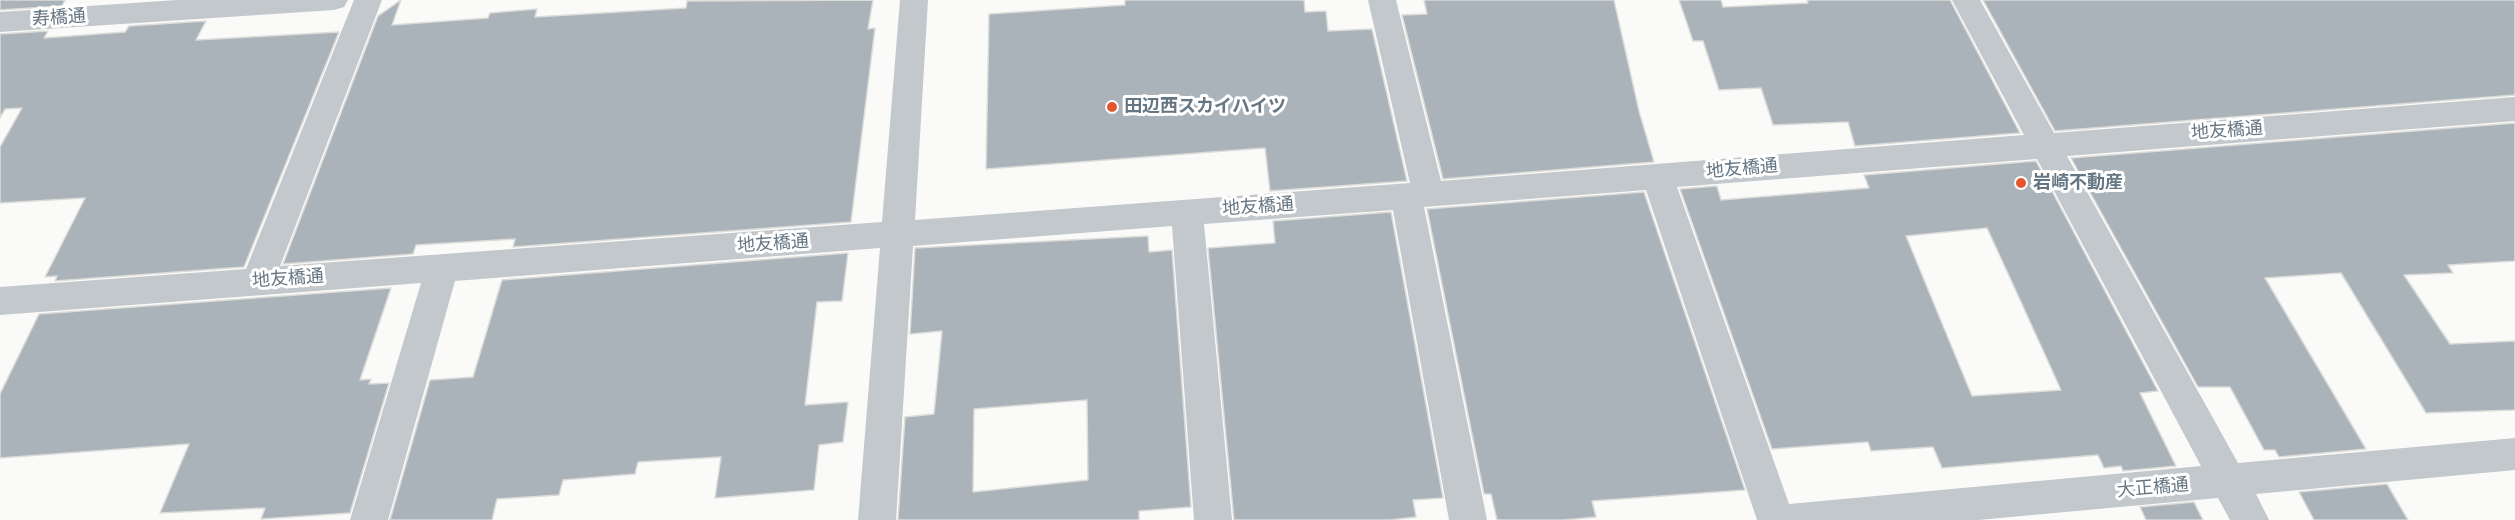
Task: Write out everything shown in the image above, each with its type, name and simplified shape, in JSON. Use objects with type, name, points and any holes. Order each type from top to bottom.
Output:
[{"type":"street","name":"寿橋通","points":[[0,22],[334,0]]},
{"type":"street","points":[[258,281],[368,0]]},
{"type":"street","points":[[877,520],[914,0]]},
{"type":"street","points":[[1382,0],[1417,194],[1468,520]]},
{"type":"street","points":[[1966,0],[2250,520]]},
{"type":"street","name":"地友橋通","points":[[0,301],[896,235],[2515,109]]},
{"type":"street","points":[[1657,176],[1776,520]]},
{"type":"street","points":[[1187,212],[1213,520]]},
{"type":"street","points":[[369,520],[442,268]]},
{"type":"street","name":"大正橋通","points":[[1792,520],[2515,454]]},
{"type":"building","points":[[0,0],[65,0],[62,6],[0,10]]},
{"type":"building","points":[[401,0],[392,25],[488,18],[490,13],[537,9],[535,17],[686,8],[687,1],[873,0],[868,29],[875,28],[851,222],[513,247],[515,239],[416,245],[413,254],[283,264],[378,16]]},
{"type":"building","points":[[1125,0],[1304,0],[1305,12],[1326,11],[1328,31],[1372,29],[1407,181],[1270,191],[1265,148],[986,169],[989,14],[1125,5]]},
{"type":"building","points":[[1424,0],[1614,0],[1639,111],[1654,162],[1443,179],[1402,15],[1427,14]]},
{"type":"building","points":[[1679,0],[1721,0],[1723,7],[1808,3],[1807,0],[1950,0],[2020,133],[1855,146],[1848,122],[1773,125],[1761,88],[1719,90],[1703,41],[1693,41]]},
{"type":"building","points":[[1983,0],[2515,0],[2515,95],[2055,131]]},
{"type":"building","points":[[206,21],[196,40],[339,32],[244,267],[55,281],[57,276],[45,277],[85,198],[0,203],[0,147],[22,108],[5,109],[0,118],[0,34],[48,31],[44,38],[125,32],[129,26]]},
{"type":"building","points":[[2515,123],[2515,261],[2448,265],[2453,273],[2404,275],[2450,344],[2515,341],[2515,410],[2426,413],[2341,273],[2265,278],[2366,449],[2279,457],[2275,450],[2264,450],[2230,387],[2198,387],[2071,158]]},
{"type":"building","points":[[2036,161],[2158,391],[2140,393],[2176,466],[2123,471],[2121,466],[2104,468],[2098,455],[1942,468],[1933,447],[1871,451],[1868,442],[1772,449],[1680,189],[1717,186],[1721,200],[1869,188],[1864,175]],"holes":[[[1987,228],[2061,390],[1972,396],[1906,236]]]},
{"type":"building","points":[[1644,192],[1745,490],[1592,501],[1596,517],[1564,520],[1497,520],[1491,494],[1484,494],[1427,209]]},
{"type":"building","points":[[1391,212],[1443,498],[1413,500],[1416,517],[1390,520],[1234,520],[1208,248],[1275,243],[1273,221]]},
{"type":"building","points":[[1148,236],[1149,252],[1172,250],[1191,507],[1139,511],[1139,520],[898,520],[905,417],[934,414],[942,331],[910,334],[915,248]],"holes":[[[1087,400],[1088,480],[973,492],[974,409]]]},
{"type":"building","points":[[848,253],[842,301],[817,302],[805,405],[848,402],[843,442],[819,445],[814,490],[715,498],[721,457],[638,462],[635,474],[563,480],[559,495],[497,499],[492,520],[390,520],[430,380],[473,377],[502,280]]},
{"type":"building","points":[[391,288],[360,380],[371,379],[369,384],[389,383],[350,513],[261,519],[265,508],[160,513],[189,444],[0,458],[0,394],[39,314]]},
{"type":"building","points":[[2387,484],[2408,520],[2314,520],[2299,492]]},
{"type":"building","points":[[2194,502],[2203,520],[2146,520],[2140,507]]},
{"type":"place","name":"田辺西スカイハイツ","points":[[1112,107]]},
{"type":"place","name":"岩崎不動産","points":[[2021,183]]}]
